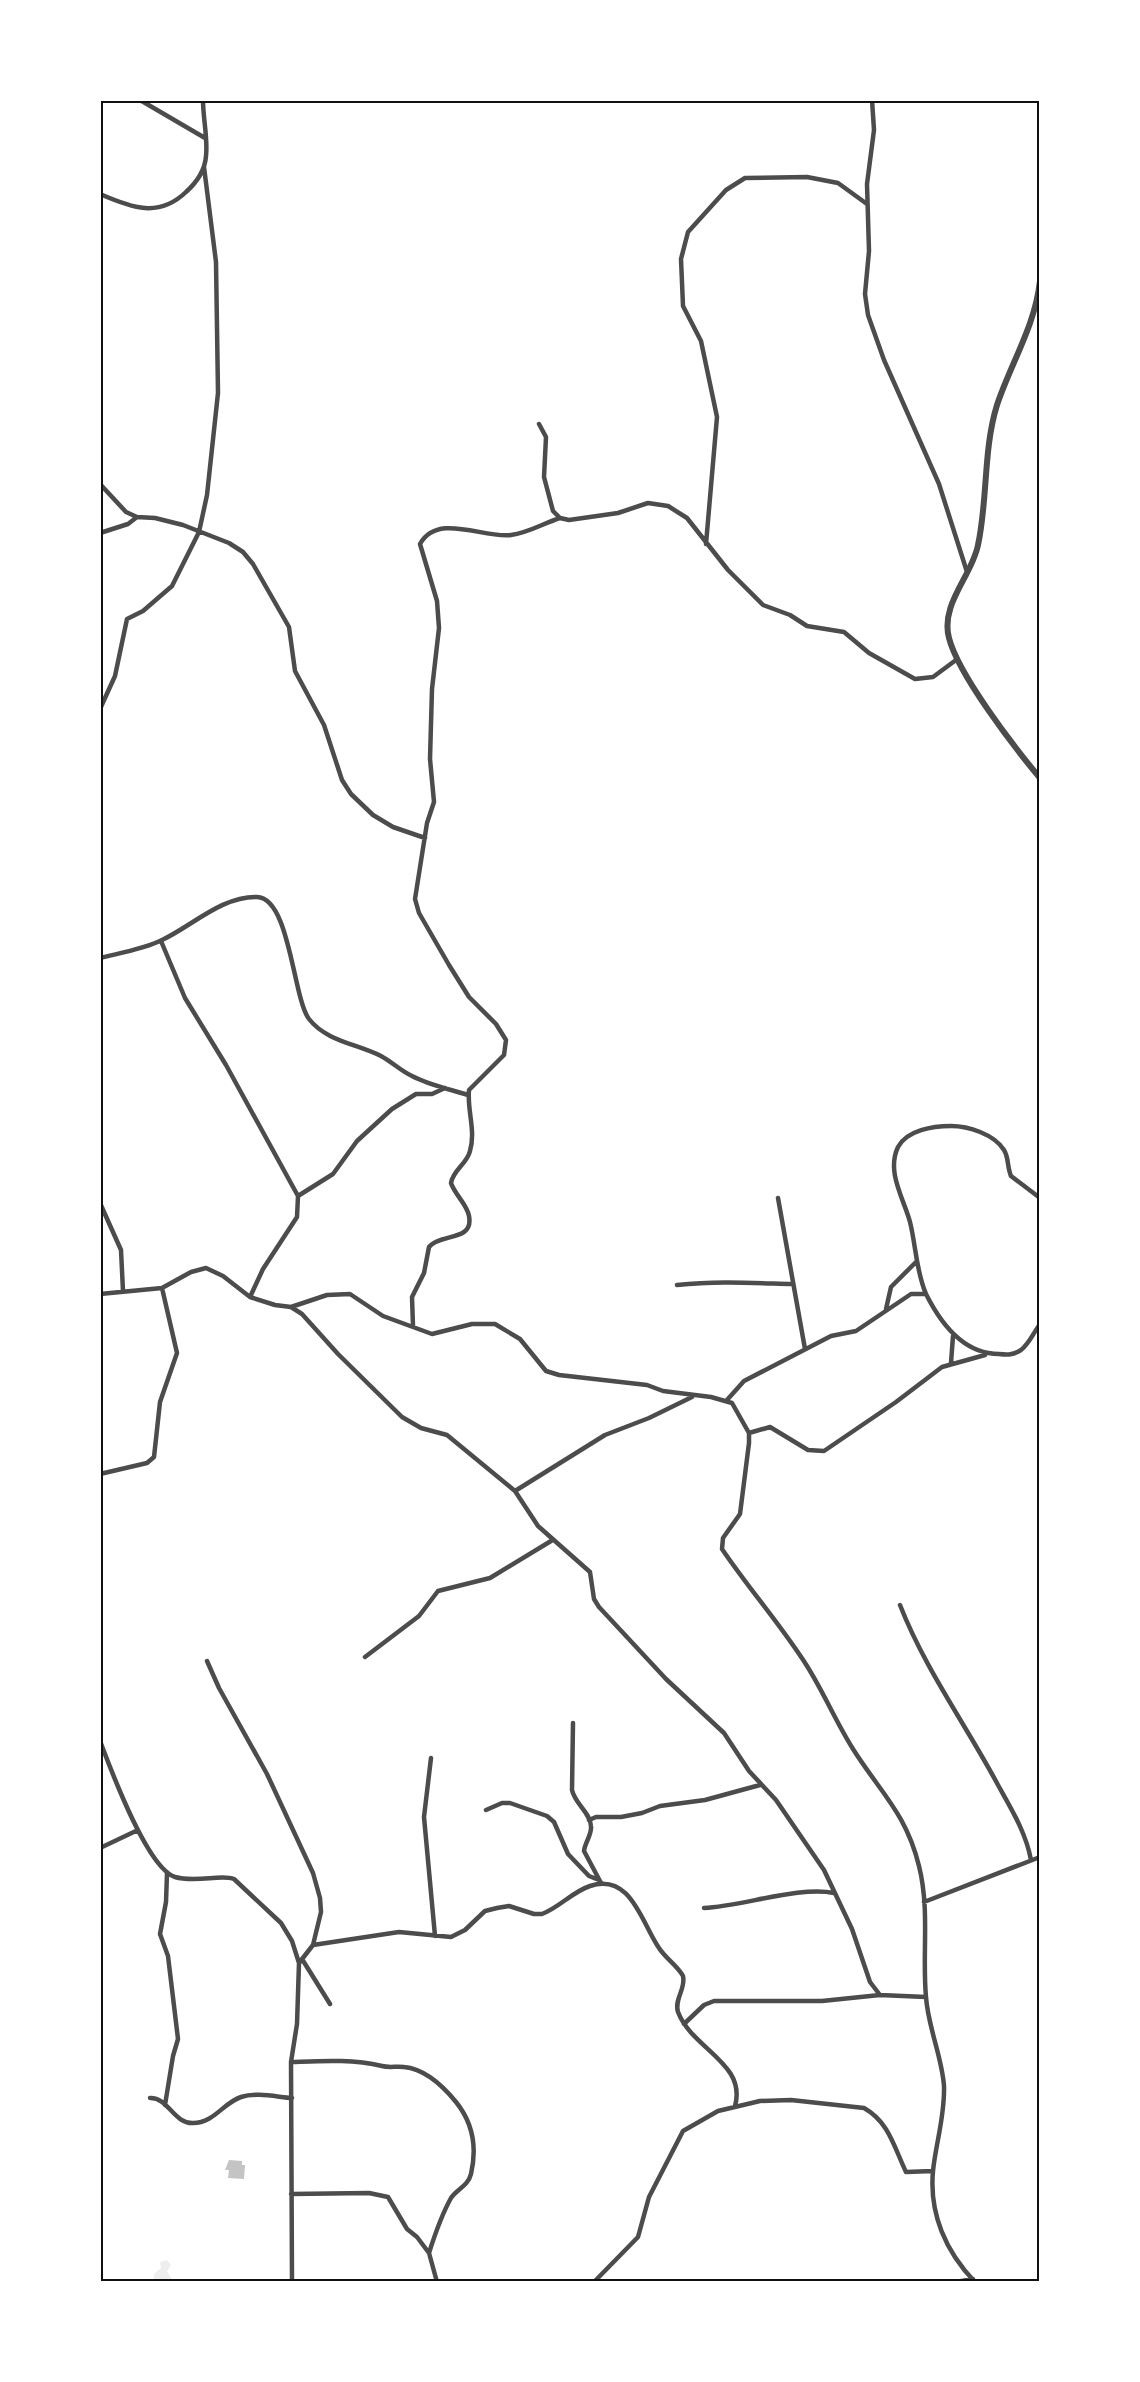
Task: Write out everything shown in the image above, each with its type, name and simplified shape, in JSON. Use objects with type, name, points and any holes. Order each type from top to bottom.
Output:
[{"type":"street","points":[[140,100],[205,138]]},
{"type":"street","points":[[100,709],[115,676],[127,619],[143,611],[172,586],[199,532],[207,495],[218,393],[216,262],[204,167],[203,100]]},
{"type":"street","points":[[872,100],[874,130],[867,184],[869,251],[865,294],[868,315],[884,360],[939,484],[967,572]]},
{"type":"street","points":[[100,194],[142,208],[164,208],[178,200],[192,187],[204,167]]},
{"type":"street","points":[[706,544],[717,417],[701,341],[683,306],[681,259],[688,232],[726,190],[745,178],[807,177],[838,183],[867,204]]},
{"type":"street","points":[[1040,281],[1036,305],[1027,334],[997,405],[992,426],[978,546],[948,613],[948,636],[956,660],[1040,778]]},
{"type":"street","points":[[539,424],[546,437],[544,477],[551,507],[560,518]]},
{"type":"street","points":[[100,484],[118,506],[137,517],[155,518],[237,547],[257,570],[289,627],[295,671],[317,709],[342,780],[351,794],[374,815],[393,827],[425,838]]},
{"type":"street","points":[[412,1326],[412,1297],[424,1273],[429,1247],[439,1239],[459,1236],[466,1231],[469,1224],[469,1214],[452,1183],[455,1173],[468,1157],[472,1144],[473,1130],[468,1095],[470,1086],[504,1055],[506,1040],[496,1024],[469,997],[419,913],[415,891],[434,802],[430,759],[432,689],[439,628],[437,602],[421,555],[421,542],[431,533],[441,529],[460,528],[489,535],[514,535],[560,518],[584,519],[658,503],[668,506],[687,518],[706,544],[763,605],[807,626],[844,632],[869,653],[909,677],[933,678],[956,660]]},
{"type":"street","points":[[100,533],[128,524],[137,517]]},
{"type":"street","points":[[100,958],[161,941],[231,903],[256,897],[264,899],[274,909],[284,933],[301,1005],[309,1019],[331,1037],[381,1056],[410,1076],[468,1095]]},
{"type":"street","points":[[161,941],[185,998],[226,1065],[298,1196],[297,1216],[263,1269],[250,1297]]},
{"type":"street","points":[[298,1196],[333,1174],[357,1141],[392,1109],[416,1094],[432,1094],[445,1088]]},
{"type":"street","points":[[988,1354],[974,1350],[953,1336],[926,1294],[910,1221],[900,1198],[894,1167],[897,1150],[905,1138],[936,1127],[965,1127],[1000,1146],[1007,1157],[1011,1176],[1040,1198]]},
{"type":"street","points":[[778,1198],[805,1349]]},
{"type":"street","points":[[100,1203],[121,1250],[123,1291]]},
{"type":"street","points":[[886,1309],[891,1287],[917,1261]]},
{"type":"street","points":[[100,1294],[162,1288],[190,1272],[206,1268],[223,1276],[250,1297],[291,1307],[302,1314],[338,1354],[402,1417],[421,1428],[447,1435],[515,1491],[551,1541],[590,1572],[594,1599],[599,1606],[666,1679],[724,1733],[760,1785],[776,1800],[813,1854],[834,1893],[852,1929],[870,1982],[880,1995]]},
{"type":"street","points":[[677,1285],[738,1280],[763,1284],[792,1284]]},
{"type":"street","points":[[100,1474],[147,1463],[154,1457],[160,1402],[177,1353],[162,1288]]},
{"type":"street","points":[[291,1307],[327,1295],[350,1294],[383,1316],[432,1334],[472,1324],[495,1324],[520,1339],[546,1371],[559,1375],[646,1385],[663,1391],[727,1400],[737,1409],[749,1433],[740,1514],[723,1538],[722,1549],[802,1658],[841,1731],[896,1808],[910,1836],[919,1867],[924,1902],[926,1997],[944,2083],[944,2112],[933,2171],[934,2202],[939,2225],[948,2247],[974,2280]]},
{"type":"street","points":[[727,1400],[744,1381],[831,1336],[856,1331],[911,1294],[926,1294]]},
{"type":"street","points":[[749,1433],[770,1427],[808,1450],[824,1451],[925,1382],[933,1373],[951,1363],[988,1354],[1012,1354],[1023,1348],[1040,1324]]},
{"type":"street","points":[[951,1363],[953,1336]]},
{"type":"street","points":[[515,1491],[605,1435],[649,1418],[693,1396]]},
{"type":"street","points":[[365,1657],[419,1616],[438,1591],[490,1578],[551,1541]]},
{"type":"street","points":[[900,1605],[931,1672],[974,1739],[1024,1832],[1031,1860]]},
{"type":"street","points":[[207,1661],[229,1707],[267,1774],[313,1873],[320,1898],[321,1912],[313,1945],[300,1961],[297,2024],[291,2062],[292,2282]]},
{"type":"street","points":[[573,1723],[573,1798],[589,1820],[591,1830],[584,1851],[600,1881]]},
{"type":"street","points":[[100,1741],[138,1830],[158,1865],[167,1874],[200,1881],[227,1877],[234,1880],[281,1923],[300,1961],[330,2004]]},
{"type":"street","points":[[431,1758],[424,1817],[435,1935]]},
{"type":"street","points":[[589,1820],[596,1817],[621,1817],[642,1813],[660,1806],[705,1800],[760,1785]]},
{"type":"street","points":[[486,1810],[502,1803],[510,1803],[547,1816],[554,1822],[568,1854],[589,1876],[629,1895],[659,1949],[679,1970],[684,1982],[676,2005],[684,2024],[690,2034],[716,2056],[735,2080],[738,2089],[735,2106]]},
{"type":"street","points":[[100,1848],[138,1830]]},
{"type":"street","points":[[924,1902],[1040,1857]]},
{"type":"street","points":[[165,2105],[172,2056],[178,2039],[168,1956],[160,1934],[166,1902],[167,1874]]},
{"type":"street","points":[[313,1945],[399,1932],[444,1938],[459,1934],[485,1911],[509,1906],[534,1914],[542,1914],[552,1910],[571,1895],[600,1881]]},
{"type":"street","points":[[704,1908],[729,1907],[812,1890],[834,1893]]},
{"type":"street","points":[[684,2024],[704,2006],[714,2001],[822,2001],[880,1995],[926,1997]]},
{"type":"street","points":[[291,2062],[349,2060],[421,2071],[434,2080],[463,2111],[473,2130],[471,2173],[469,2180],[452,2197],[435,2232],[429,2253]]},
{"type":"street","points":[[150,2098],[160,2100],[186,2122],[193,2123],[210,2118],[242,2096],[292,2098]]},
{"type":"street","points":[[594,2282],[638,2237],[649,2198],[683,2131],[735,2106],[777,2099],[864,2108],[876,2115],[889,2131],[906,2172],[933,2171]]},
{"type":"street","points":[[291,2193],[381,2193],[394,2204],[407,2229],[417,2237],[429,2253],[437,2282]]},
{"type":"street","points":[[956,2282],[974,2280]]},
{"type":"shaded area","points":[[167,2260],[171,2265],[167,2271],[172,2280],[154,2281],[154,2274],[161,2268],[160,2262]]},
{"type":"building","points":[[229,2160],[242,2161],[242,2165],[245,2165],[244,2179],[228,2178],[229,2170],[225,2170]]}]
